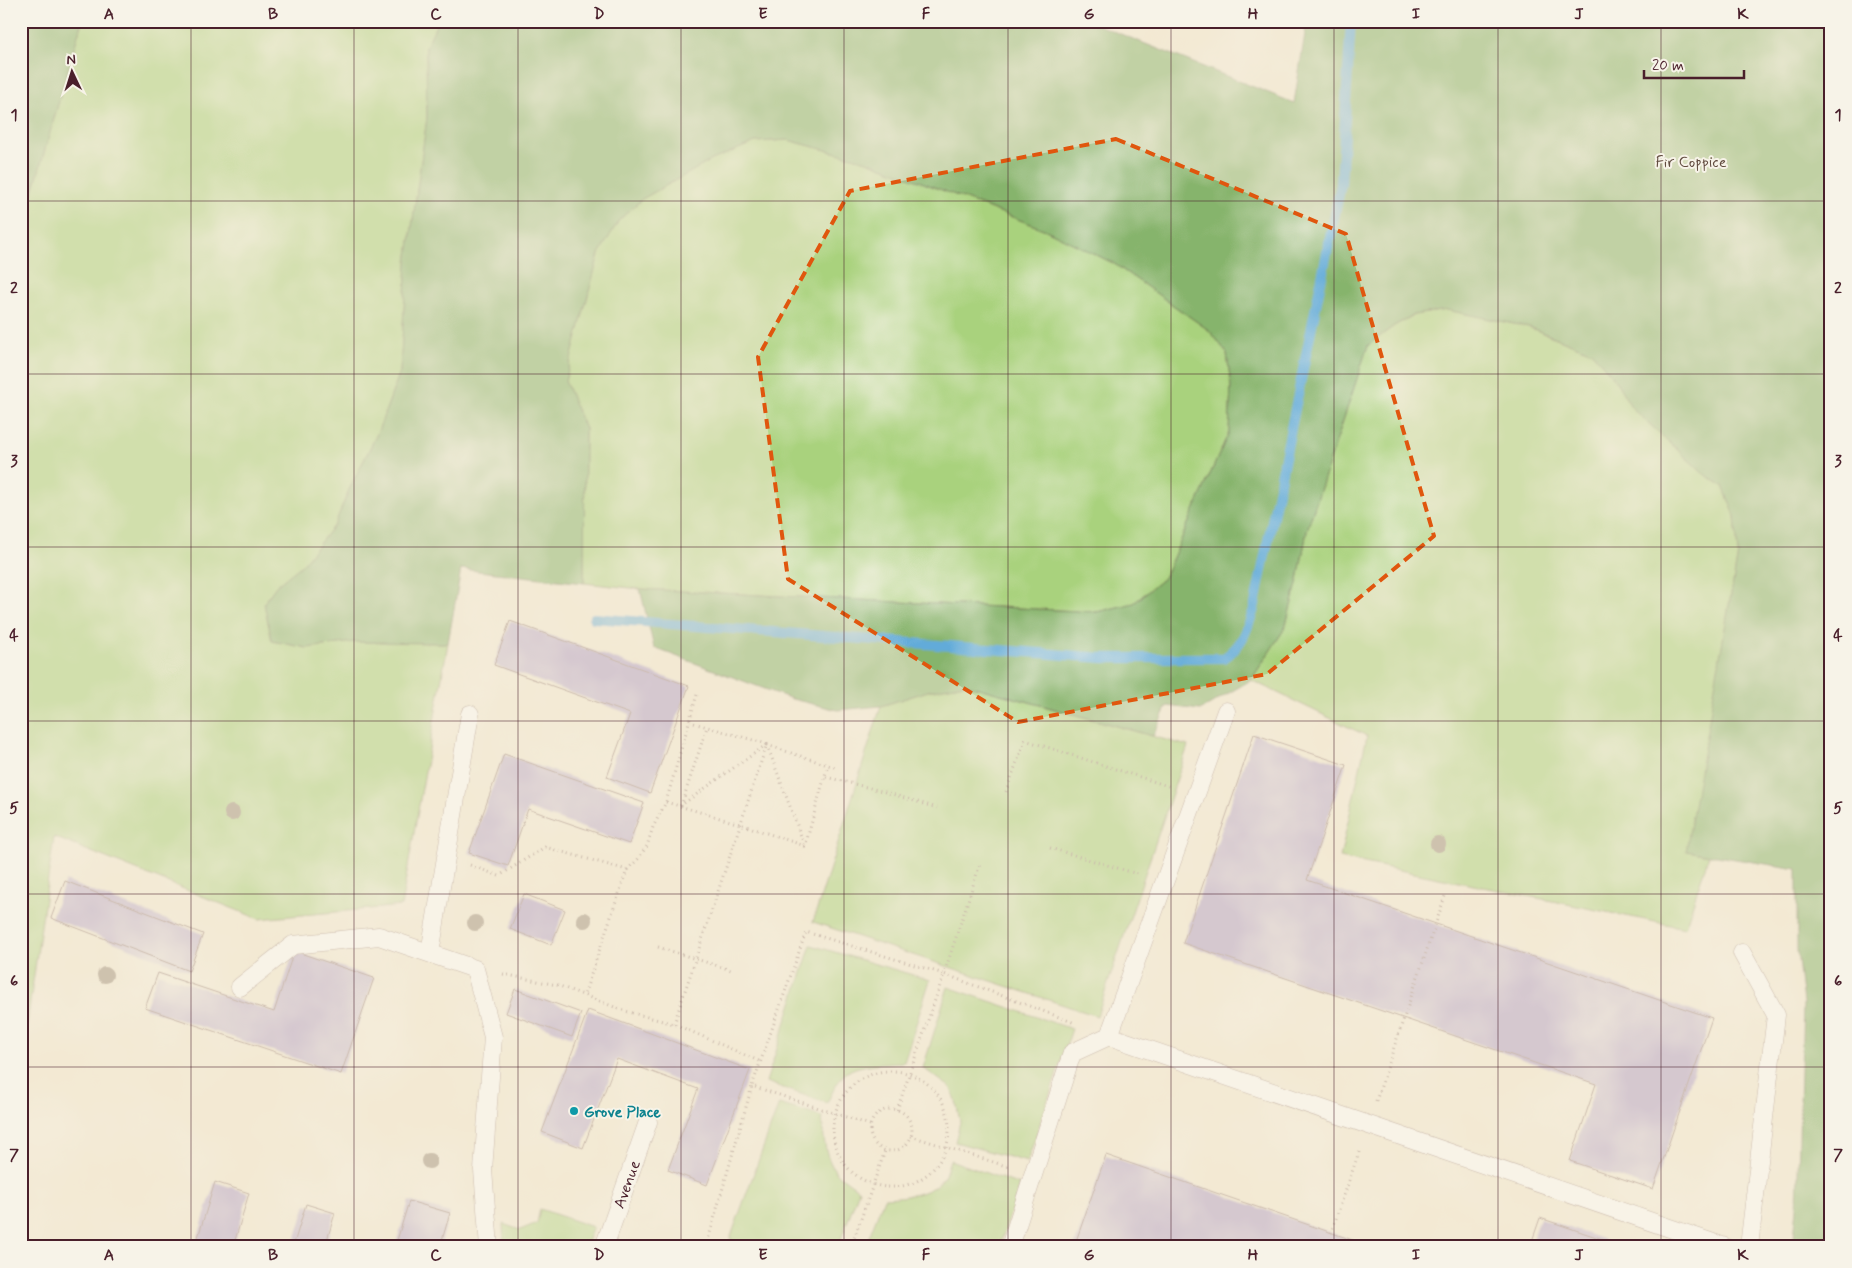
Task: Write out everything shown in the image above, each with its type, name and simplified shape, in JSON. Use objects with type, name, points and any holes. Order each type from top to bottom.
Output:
[{"type":"lane","points":[[1109,1036],[1226,711]]},
{"type":"lane","points":[[430,953],[470,714]]},
{"type":"lane","points":[[240,987],[293,945],[379,936],[475,969],[492,1038],[483,1170],[488,1247]]},
{"type":"lane","points":[[1742,954],[1776,1015],[1749,1247]]},
{"type":"lane","points":[[1010,1247],[1072,1053],[1109,1036],[1724,1247]]},
{"type":"lane","name":"Avenue","points":[[604,1247],[648,1122]]},
{"type":"path","points":[[584,995],[628,870],[647,846],[653,827],[666,802],[698,691]]},
{"type":"path","points":[[690,722],[767,744],[837,768]]},
{"type":"path","points":[[680,806],[707,727]]},
{"type":"path","points":[[1006,792],[1025,740],[1130,772],[1196,795]]},
{"type":"path","points":[[680,806],[767,744]]},
{"type":"path","points":[[674,1024],[767,744]]},
{"type":"path","points":[[767,744],[805,846]]},
{"type":"path","points":[[805,846],[828,765]]},
{"type":"path","points":[[826,777],[882,791],[937,808]]},
{"type":"path","points":[[666,802],[805,846]]},
{"type":"path","points":[[447,856],[499,876],[546,847],[628,870]]},
{"type":"path","points":[[1050,848],[1106,866],[1164,881]]},
{"type":"path","points":[[897,1110],[980,864]]},
{"type":"path","points":[[1332,1233],[1446,893]]},
{"type":"path","points":[[706,1247],[752,1086],[806,932],[944,974],[1109,1036]]},
{"type":"path","points":[[658,947],[734,971]]},
{"type":"path","points":[[475,969],[557,985],[625,1011],[674,1024],[761,1062]]},
{"type":"path","points":[[891,1070],[910,1074],[923,1080],[935,1090],[944,1103],[950,1133],[947,1147],[938,1164],[926,1177],[909,1185],[891,1188],[873,1185],[857,1176],[844,1164],[836,1148],[832,1131],[835,1113],[843,1096],[856,1082],[872,1074],[891,1070]]},
{"type":"path","points":[[752,1086],[870,1125]]},
{"type":"path","points":[[890,1108],[903,1112],[911,1123],[911,1136],[904,1147],[898,1150],[884,1151],[874,1144],[869,1131],[870,1125],[877,1113],[890,1108]]},
{"type":"path","points":[[911,1136],[1034,1174]]},
{"type":"path","points":[[852,1247],[884,1151]]},
{"type":"highlighted area","points":[[1116,139],[1346,234],[1434,536],[1267,674],[1018,722],[788,579],[758,357],[850,191]]},
{"type":"green space","points":[[21,21],[82,21],[21,233]]},
{"type":"green space","points":[[82,21],[438,21],[426,47],[427,118],[407,263],[400,372],[377,434],[349,490],[335,524],[302,565],[276,586],[264,603],[272,641],[307,648],[354,642],[448,643],[401,906],[259,919],[54,837],[21,1065],[21,233]]},
{"type":"green space","name":"Fir Coppice","points":[[438,21],[1088,21],[1294,103],[1307,21],[1831,21],[1831,1247],[1793,1247],[1797,1208],[1803,1003],[1797,951],[1797,869],[1686,851],[1738,554],[1735,516],[1723,486],[1704,474],[1632,408],[1614,378],[1592,352],[1529,327],[1447,310],[1413,315],[1368,345],[1307,530],[1298,580],[1285,628],[1251,680],[1200,710],[1167,706],[1153,736],[964,684],[928,691],[881,706],[838,710],[792,699],[654,648],[640,589],[1097,612],[1134,603],[1164,578],[1229,432],[1231,386],[1227,353],[1210,331],[1113,263],[1046,230],[864,160],[788,140],[755,142],[712,160],[642,199],[619,220],[599,254],[565,381],[585,429],[584,583],[461,569],[448,643],[354,642],[307,648],[272,641],[264,603],[276,586],[302,565],[335,524],[349,490],[377,434],[400,372],[407,263],[427,118],[426,47]]},
{"type":"green space","points":[[788,140],[864,160],[1046,230],[1113,263],[1210,331],[1227,353],[1231,386],[1229,432],[1164,578],[1134,603],[1097,612],[640,589],[584,583],[585,429],[565,381],[599,254],[619,220],[642,199],[712,160],[755,142]]},
{"type":"green space","points":[[1447,310],[1528,327],[1592,352],[1614,378],[1632,408],[1704,474],[1723,486],[1735,515],[1738,554],[1687,851],[1709,855],[1685,928],[1340,858],[1367,736],[1251,680],[1285,628],[1298,580],[1307,530],[1368,345],[1394,326],[1414,315]]},
{"type":"green space","points":[[964,684],[1188,746],[1097,1016],[813,922],[881,706],[928,691]]},
{"type":"green space","points":[[811,945],[930,980],[904,1062],[874,1064],[851,1070],[840,1080],[827,1103],[766,1082]]},
{"type":"green space","points":[[948,987],[1072,1029],[1027,1162],[955,1142],[960,1122],[956,1101],[950,1087],[923,1068]]},
{"type":"green space","points":[[779,1104],[822,1117],[824,1141],[831,1163],[840,1176],[859,1190],[838,1247],[749,1247],[730,1239]]},
{"type":"green space","points":[[950,1160],[1020,1185],[999,1247],[865,1247],[884,1198],[918,1194],[934,1187],[945,1175]]},
{"type":"green space","points":[[540,1209],[593,1227],[585,1247],[504,1247],[503,1224],[520,1230],[537,1223]]},
{"type":"building","points":[[510,621],[689,686],[650,793],[607,777],[630,714],[494,665]]},
{"type":"building","points":[[1254,734],[1346,765],[1307,880],[1712,1018],[1653,1189],[1570,1161],[1596,1084],[1183,943]]},
{"type":"building","points":[[504,754],[644,803],[629,844],[528,809],[508,866],[469,853]]},
{"type":"building","points":[[65,881],[203,934],[189,971],[51,918]]},
{"type":"building","points":[[524,894],[565,910],[551,945],[510,929]]},
{"type":"building","points":[[294,951],[374,978],[341,1074],[145,1008],[158,973],[274,1012]]},
{"type":"building","points":[[515,989],[581,1013],[572,1037],[506,1013]]},
{"type":"building","name":"Grove Place","points":[[588,1010],[750,1070],[707,1185],[668,1170],[698,1089],[617,1059],[583,1148],[542,1132]]},
{"type":"building","points":[[1106,1155],[1370,1246],[1370,1247],[1074,1247]]},
{"type":"building","points":[[215,1182],[249,1193],[233,1247],[195,1247]]},
{"type":"building","points":[[409,1201],[450,1213],[440,1247],[395,1247]]},
{"type":"building","points":[[306,1204],[335,1213],[325,1247],[293,1247]]},
{"type":"building","points":[[1540,1218],[1623,1246],[1623,1247],[1530,1247]]},
{"type":"waterway","points":[[594,618],[1103,658],[1224,658],[1236,648],[1244,636],[1254,609],[1341,184],[1351,21]]},
{"type":"place","name":"Grove Place","points":[[574,1111]]}]
